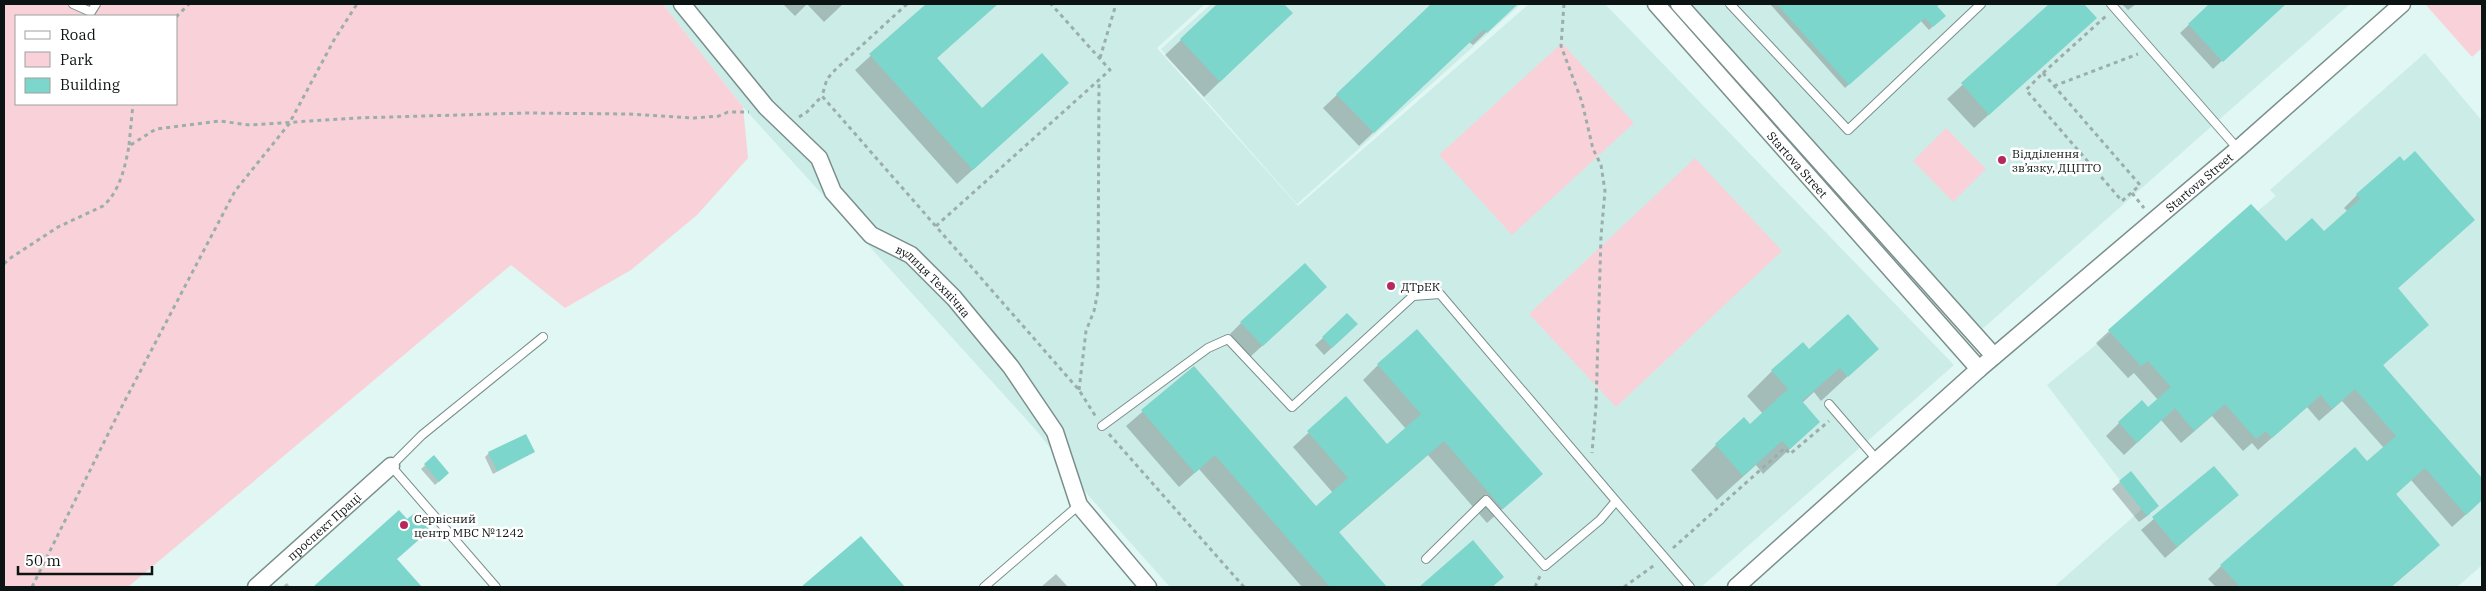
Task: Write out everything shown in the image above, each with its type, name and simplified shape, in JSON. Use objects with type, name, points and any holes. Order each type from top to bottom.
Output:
[{"type":"street","name":"вулиця Технічна","points":[[682,4],[766,107],[819,158],[833,192],[871,235],[911,255],[954,298],[1011,366],[1055,432],[1079,505],[1148,587]]},
{"type":"street","name":"Startova Street","points":[[1656,4],[1979,369]]},
{"type":"street","name":"Startova Street","points":[[1679,4],[1994,356]]},
{"type":"street","name":"Startova Street","points":[[1736,587],[1979,369],[2238,149],[2402,4]]},
{"type":"street","name":"проспект Праці","points":[[256,587],[391,466]]},
{"type":"lane","points":[[73,4],[91,12],[96,4]]},
{"type":"lane","points":[[1730,4],[1848,130],[1981,4]]},
{"type":"lane","points":[[2113,6],[2238,149]]},
{"type":"lane","points":[[1102,426],[1208,348],[1228,339],[1292,407],[1413,296],[1440,294],[1690,587]]},
{"type":"lane","points":[[496,587],[391,466],[422,435],[543,337]]},
{"type":"lane","points":[[1829,404],[1878,461]]},
{"type":"lane","points":[[1426,559],[1486,500],[1545,566],[1600,520],[1616,501]]},
{"type":"lane","points":[[984,587],[1079,505]]},
{"type":"path","points":[[178,15],[189,4]]},
{"type":"path","points":[[32,587],[120,410],[235,191],[289,124],[334,40],[357,4]]},
{"type":"path","points":[[785,125],[807,112],[822,96],[827,79],[835,70],[907,4]]},
{"type":"path","points":[[936,226],[1110,70],[1051,4]]},
{"type":"path","points":[[1100,59],[1116,4]]},
{"type":"path","points":[[1564,4],[1561,46],[1582,102],[1593,149],[1601,166],[1605,191],[1601,236],[1596,406],[1590,469]]},
{"type":"path","points":[[2044,73],[2140,185],[2122,202],[2026,90],[2113,6]]},
{"type":"path","points":[[2054,86],[2151,49]]},
{"type":"path","points":[[1079,390],[1086,331],[1094,311],[1098,291],[1099,80]]},
{"type":"path","points":[[822,96],[1079,390],[1102,426],[1244,587]]},
{"type":"path","points":[[4,264],[9,258],[58,227],[109,201],[119,181],[129,146],[133,105]]},
{"type":"path","points":[[129,146],[156,129],[219,121],[250,125],[289,124],[356,118],[526,113],[629,114],[694,118],[719,116],[728,112],[757,112],[766,107]]},
{"type":"path","points":[[1624,587],[1665,557],[1681,539],[1785,448],[1790,454],[1837,414]]},
{"type":"shaded area","name":"ДТрЕК","points":[[663,4],[1205,4],[1157,48],[1298,206],[1529,4],[1605,4],[1954,365],[1701,587],[1170,587],[1088,495],[1035,429],[743,107]]},
{"type":"shaded area","points":[[1211,4],[1521,4],[1297,204],[1161,49]]},
{"type":"shaded area","name":"Відділення зв’язку, ДЦПТО","points":[[1691,4],[2350,4],[1980,331]]},
{"type":"shaded area","points":[[2425,53],[2482,121],[2482,565],[2457,587],[2054,587],[2142,509],[2047,385],[2276,196],[2270,190]]},
{"type":"green space","points":[[4,4],[663,4],[743,107],[748,158],[697,215],[631,270],[565,308],[511,265],[128,587],[4,587]]},
{"type":"green space","points":[[2425,4],[2482,4],[2482,48],[2472,57]]},
{"type":"green space","points":[[1562,43],[1634,123],[1512,235],[1439,155]]},
{"type":"green space","points":[[1946,128],[1986,169],[1953,202],[1913,161]]},
{"type":"green space","points":[[1695,158],[1782,251],[1616,407],[1529,314]]},
{"type":"building","points":[[926,4],[998,4],[937,58],[982,108],[1042,53],[1069,83],[973,170],[869,54]]},
{"type":"building","points":[[1217,4],[1284,4],[1293,13],[1220,82],[1180,39]]},
{"type":"building","points":[[1431,4],[1518,4],[1487,33],[1484,29],[1374,133],[1336,94]]},
{"type":"building","points":[[1777,4],[1941,4],[1937,6],[1946,16],[1933,27],[1925,18],[1849,85]]},
{"type":"building","points":[[2049,4],[2084,4],[2097,18],[1989,115],[1961,83]]},
{"type":"building","points":[[2209,4],[2286,4],[2223,62],[2188,24]]},
{"type":"building","points":[[2415,151],[2475,220],[2398,288],[2429,325],[2383,365],[2482,478],[2482,500],[2466,515],[2425,468],[2396,494],[2440,545],[2391,587],[2240,587],[2220,565],[2355,447],[2367,461],[2396,436],[2355,389],[2332,409],[2321,395],[2272,438],[2266,431],[2256,439],[2225,404],[2194,431],[2175,408],[2137,443],[2118,422],[2142,400],[2148,407],[2171,387],[2148,361],[2141,366],[2108,330],[2251,204],[2286,241],[2312,218],[2324,231],[2360,199],[2356,194],[2400,156],[2404,161]]},
{"type":"building","points":[[1305,263],[1327,287],[1263,346],[1240,322]]},
{"type":"building","points":[[1347,313],[1358,324],[1332,348],[1322,337]]},
{"type":"building","points":[[1848,314],[1879,349],[1848,377],[1840,368],[1802,401],[1820,422],[1790,449],[1782,441],[1743,476],[1715,444],[1744,417],[1750,424],[1788,389],[1771,370],[1803,342],[1809,349]]},
{"type":"building","points":[[1417,329],[1543,474],[1503,509],[1444,441],[1339,532],[1387,587],[1330,587],[1215,455],[1195,473],[1141,410],[1194,366],[1316,506],[1348,478],[1307,431],[1346,396],[1387,444],[1421,414],[1377,364]]},
{"type":"building","points":[[526,434],[535,452],[497,471],[488,452]]},
{"type":"building","points":[[434,455],[449,473],[439,482],[424,464]]},
{"type":"building","points":[[2214,466],[2239,495],[2177,547],[2152,517]]},
{"type":"building","points":[[2131,471],[2159,506],[2147,516],[2119,481]]},
{"type":"building","points":[[399,510],[407,519],[415,513],[430,530],[397,559],[422,587],[313,587]]},
{"type":"building","points":[[861,536],[905,587],[801,587]]},
{"type":"building","points":[[1473,540],[1504,577],[1492,587],[1419,587]]},
{"type":"place","name":"Відділення зв’язку, ДЦПТО","points":[[2002,160]]},
{"type":"place","name":"ДТрЕК","points":[[1391,286]]},
{"type":"place","name":"Сервісний центр МВС №1242","points":[[404,525]]}]
